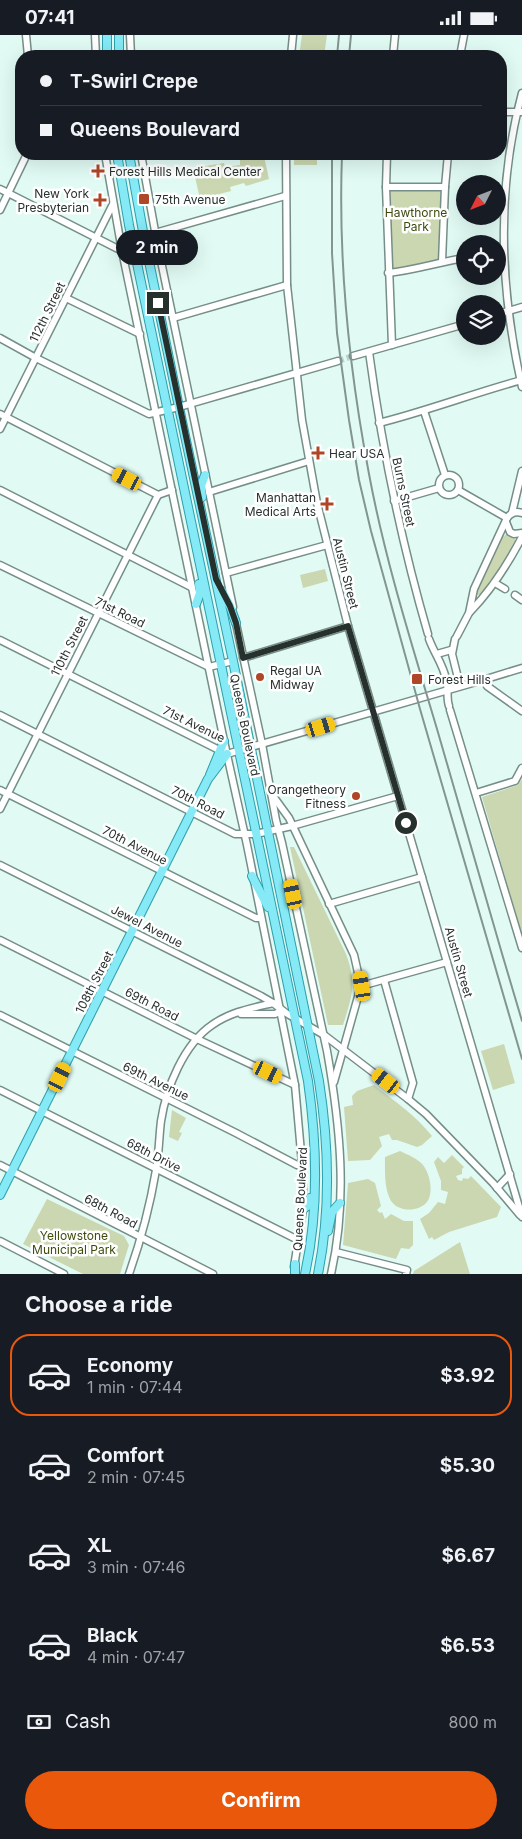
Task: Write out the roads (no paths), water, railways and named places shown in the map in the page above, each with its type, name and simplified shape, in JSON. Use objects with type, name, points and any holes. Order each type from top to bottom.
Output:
[{"type":"main road","points":[[107,35],[107,50]]},
{"type":"main road","points":[[119,35],[119,50]]},
{"type":"main road","points":[[113,160],[121,181]]},
{"type":"main road","name":"Queens Boulevard","points":[[118,160],[220,665],[308,1081],[312,1114],[314,1182],[310,1253],[305,1274]]},
{"type":"main road","name":"Queens Boulevard","points":[[131,160],[144,237],[319,1081],[328,1161],[324,1237],[318,1274]]},
{"type":"main road","points":[[204,523],[201,486],[205,475]]},
{"type":"main road","points":[[195,542],[200,593],[196,604]]},
{"type":"main road","points":[[216,579],[230,606],[236,623]]},
{"type":"main road","name":"108th Street","points":[[0,1195],[223,751],[224,741]]},
{"type":"main road","points":[[252,876],[258,890],[262,893],[274,922]]},
{"type":"main road","points":[[303,1209],[309,1205],[314,1182]]},
{"type":"main road","points":[[324,1237],[330,1229],[332,1211],[340,1203]]},
{"type":"main road","points":[[294,1274],[295,1264]]},
{"type":"street","points":[[26,35],[27,50]]},
{"type":"street","points":[[95,35],[96,50]]},
{"type":"street","points":[[130,35],[131,50]]},
{"type":"street","points":[[292,50],[293,35]]},
{"type":"street","points":[[395,50],[396,35]]},
{"type":"street","points":[[461,50],[464,35]]},
{"type":"street","points":[[501,235],[505,188],[522,93]]},
{"type":"street","points":[[507,112],[520,112]]},
{"type":"street","points":[[0,209],[24,160]]},
{"type":"street","name":"Queens Boulevard","points":[[106,160],[122,251],[224,741]]},
{"type":"street","name":"Queens Boulevard","points":[[142,160],[155,233],[262,744],[278,829],[324,1035],[333,1085],[340,1135],[340,1203],[336,1252],[331,1274]]},
{"type":"street","name":"Austin Street","points":[[286,160],[287,285],[296,373],[309,461],[327,545],[348,626],[522,1217]]},
{"type":"street","points":[[387,160],[388,273],[392,345]]},
{"type":"street","points":[[442,262],[447,160]]},
{"type":"street","points":[[386,187],[445,187]]},
{"type":"street","points":[[0,189],[122,251]]},
{"type":"street","points":[[155,233],[285,196]]},
{"type":"street","name":"112th Street","points":[[0,429],[3,416],[36,358],[113,204]]},
{"type":"street","points":[[388,273],[418,269],[456,260]]},
{"type":"street","points":[[173,317],[287,285]]},
{"type":"street","points":[[379,423],[424,411],[478,392],[522,382],[505,285]]},
{"type":"street","points":[[66,297],[140,334]]},
{"type":"street","points":[[506,312],[522,307]]},
{"type":"street","points":[[354,356],[456,327]]},
{"type":"street","points":[[0,338],[149,414],[338,361]]},
{"type":"street","name":"Burns Street","points":[[369,352],[379,423],[394,501],[428,637],[441,660],[447,680],[447,690]]},
{"type":"street","points":[[424,411],[445,475]]},
{"type":"street","points":[[3,416],[158,495],[172,490]]},
{"type":"street","points":[[209,491],[309,461]]},
{"type":"street","points":[[469,613],[474,589],[508,518],[522,471]]},
{"type":"street","points":[[445,475],[440,480],[439,488],[441,492],[450,495],[458,490]]},
{"type":"street","points":[[445,475],[453,476],[456,479],[458,490]]},
{"type":"street","points":[[394,501],[439,488]]},
{"type":"street","points":[[0,490],[192,587]]},
{"type":"street","points":[[458,490],[508,518]]},
{"type":"street","name":"110th Street","points":[[0,809],[158,495]]},
{"type":"street","points":[[508,518],[517,512],[522,513]]},
{"type":"street","points":[[460,686],[451,650],[469,613],[485,597],[495,583],[522,535],[510,532],[508,518]]},
{"type":"street","points":[[226,573],[327,545]]},
{"type":"street","name":"71st Road","points":[[0,565],[209,667]]},
{"type":"street","points":[[495,583],[505,589]]},
{"type":"street","points":[[515,595],[522,600]]},
{"type":"street","points":[[243,658],[348,626]]},
{"type":"street","name":"71st Avenue","points":[[0,640],[223,751],[238,750],[262,744],[522,668]]},
{"type":"street","points":[[437,654],[451,650]]},
{"type":"street","points":[[209,667],[233,661]]},
{"type":"street","points":[[480,681],[522,711]]},
{"type":"street","points":[[447,690],[450,708],[522,948]]},
{"type":"street","name":"70th Road","points":[[0,715],[235,834],[256,834],[292,826],[398,795]]},
{"type":"street","name":"Queens Boulevard","points":[[223,751],[245,834],[295,1085],[302,1166],[303,1209],[295,1264]]},
{"type":"street","points":[[476,793],[514,781],[522,768]]},
{"type":"street","name":"70th Avenue","points":[[0,790],[256,918],[262,919]]},
{"type":"street","name":"Queens Boulevard","points":[[272,794],[292,826],[357,961],[362,986],[333,1085]]},
{"type":"street","name":"Jewel Avenue","points":[[0,865],[273,1003],[281,1011],[324,1035],[426,1114],[497,1187],[522,1217]]},
{"type":"street","points":[[330,904],[422,877]]},
{"type":"street","name":"69th Road","points":[[0,940],[197,1039],[295,1085]]},
{"type":"street","points":[[362,986],[447,961]]},
{"type":"street","points":[[384,980],[413,1083],[408,1099]]},
{"type":"street","points":[[129,1274],[141,1239],[156,1169],[161,1119],[166,1099],[175,1074],[185,1055],[197,1039],[212,1025],[232,1014],[273,1003]]},
{"type":"street","points":[[232,1014],[275,1014],[281,1011]]},
{"type":"street","name":"69th Avenue","points":[[0,1015],[302,1166]]},
{"type":"street","name":"68th Drive","points":[[0,1090],[298,1240]]},
{"type":"street","name":"68th Road","points":[[0,1165],[141,1239],[213,1274]]},
{"type":"street","points":[[497,1187],[510,1174]]},
{"type":"street","points":[[0,1241],[64,1274]]},
{"type":"street","points":[[336,1252],[407,1272]]},
{"type":"tunnel","points":[[338,361],[353,356]]},
{"type":"railway","points":[[338,50],[339,35]]},
{"type":"railway","points":[[350,50],[351,35]]},
{"type":"railway","points":[[332,160],[332,253],[337,333],[359,480],[371,531],[420,709],[522,1059]]},
{"type":"railway","points":[[342,160],[342,234],[346,315],[356,395],[375,506],[400,602],[522,1021]]},
{"type":"place","name":"Forest Hills Medical Center","points":[[98,171]]},
{"type":"place","name":"75th Avenue","points":[[144,199]]},
{"type":"place","name":"New York Presbyterian","points":[[100,200]]},
{"type":"place","name":"Hear USA","points":[[318,453]]},
{"type":"place","name":"Manhattan Medical Arts","points":[[327,504]]},
{"type":"place","name":"Regal UA Midway","points":[[260,677]]},
{"type":"place","name":"Forest Hills","points":[[417,679]]},
{"type":"place","name":"Orangetheory Fitness","points":[[356,796]]},
{"type":"park label","name":"Hawthorne Park","points":[[416,219]]},
{"type":"park label","name":"Yellowstone Municipal Park","points":[[74,1242]]}]
